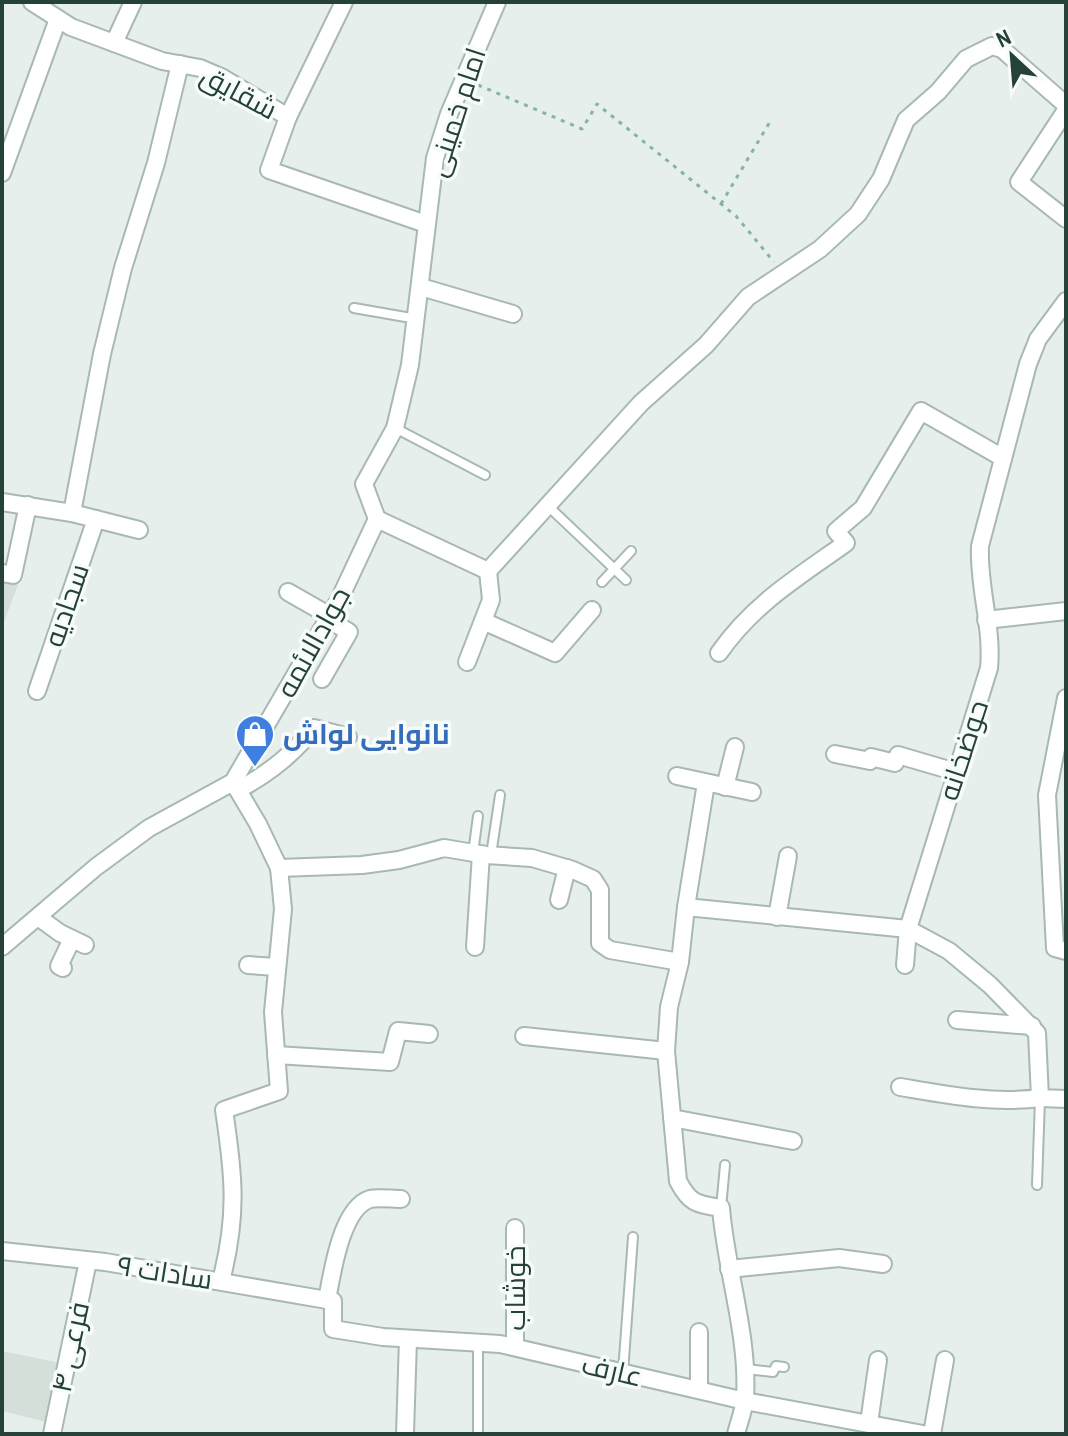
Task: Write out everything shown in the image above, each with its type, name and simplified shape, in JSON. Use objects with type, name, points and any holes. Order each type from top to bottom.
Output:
[{"type":"street","name":"شقایق","points":[[32,2],[71,27],[162,61],[200,68],[223,78],[288,117],[269,170],[426,224]]},
{"type":"street","points":[[114,43],[133,2]]},
{"type":"street","points":[[288,117],[344,2]]},
{"type":"street","name":"امام خمینی","points":[[426,224],[435,158],[464,78],[497,2]]},
{"type":"street","points":[[2,173],[58,19]]},
{"type":"street","points":[[467,662],[491,600],[488,571],[641,403],[706,345],[748,297],[820,249],[858,214],[881,179],[906,120],[977,51],[992,46],[1002,49],[1066,108],[1019,182],[1066,219]]},
{"type":"street","points":[[72,513],[102,354],[123,268],[156,163],[180,64]]},
{"type":"street","points":[[426,224],[417,319],[395,428],[364,484],[377,519],[488,571]]},
{"type":"street","points":[[421,287],[513,314]]},
{"type":"street","name":"حوضخانه","points":[[905,965],[908,929],[989,668],[991,646],[979,568],[980,546],[1028,364],[1038,339],[1066,301]]},
{"type":"street","points":[[719,653],[738,625],[763,602],[846,543],[836,531],[863,508],[921,411],[1003,458]]},
{"type":"street","points":[[2,502],[72,513],[139,530]]},
{"type":"street","points":[[2,573],[13,575],[28,505]]},
{"type":"street","name":"سجادیه","points":[[37,691],[96,519]]},
{"type":"street","name":"جوادالائمه","points":[[236,786],[329,617],[377,519]]},
{"type":"street","points":[[288,592],[349,632],[322,679]]},
{"type":"street","points":[[483,621],[555,653],[592,610]]},
{"type":"street","points":[[986,620],[1066,611]]},
{"type":"street","points":[[1066,698],[1063,735],[1047,795],[1055,948],[1066,951]]},
{"type":"street","points":[[2,947],[96,867],[149,828],[265,775],[292,754],[314,728],[348,737]]},
{"type":"street","points":[[725,787],[735,747]]},
{"type":"street","points":[[835,754],[895,763],[898,755],[956,772]]},
{"type":"street","points":[[677,776],[752,792]]},
{"type":"street","points":[[706,783],[680,962],[669,1007],[666,1051],[678,1181],[686,1197],[699,1204],[721,1208],[745,1354],[745,1401],[736,1434]]},
{"type":"street","points":[[221,1281],[230,1247],[235,1198],[224,1110],[279,1091],[273,1012],[283,909],[279,868],[236,786]]},
{"type":"street","points":[[279,868],[362,865],[399,860],[444,848],[532,858],[593,879],[600,890],[600,943],[610,950],[680,962]]},
{"type":"street","points":[[475,947],[482,854]]},
{"type":"street","points":[[777,917],[788,856]]},
{"type":"street","points":[[559,900],[567,868]]},
{"type":"street","points":[[686,907],[908,929],[949,951],[990,985],[1037,1033],[1040,1098]]},
{"type":"street","points":[[38,917],[78,942],[59,966],[63,968]]},
{"type":"street","points":[[248,965],[276,967]]},
{"type":"street","points":[[957,1020],[1032,1026]]},
{"type":"street","points":[[276,1055],[390,1062],[398,1031],[429,1034]]},
{"type":"street","points":[[524,1036],[666,1051]]},
{"type":"street","points":[[900,1087],[1008,1102],[1066,1099]]},
{"type":"street","points":[[672,1118],[793,1141]]},
{"type":"street","points":[[327,1300],[330,1256],[359,1207],[371,1199],[401,1199]]},
{"type":"street","name":"خوشاب","points":[[515,1228],[515,1347]]},
{"type":"street","name":"سادات ۹","points":[[2,1251],[221,1281],[327,1300]]},
{"type":"street","points":[[729,1269],[839,1258],[883,1264]]},
{"type":"street","name":"فرعی ۴","points":[[52,1434],[88,1261]]},
{"type":"street","name":"عارف","points":[[327,1300],[333,1301],[333,1329],[408,1339],[515,1347],[745,1401],[923,1434]]},
{"type":"street","points":[[699,1332],[699,1390]]},
{"type":"street","points":[[405,1434],[408,1339]]},
{"type":"street","points":[[869,1423],[878,1360]]},
{"type":"street","points":[[932,1434],[945,1360]]},
{"type":"lane","points":[[354,308],[417,319]]},
{"type":"lane","points":[[395,428],[485,475]]},
{"type":"lane","points":[[547,506],[626,580]]},
{"type":"lane","points":[[602,582],[631,551]]},
{"type":"lane","points":[[482,854],[500,795]]},
{"type":"lane","points":[[478,816],[482,854]]},
{"type":"lane","points":[[1037,1185],[1040,1098]]},
{"type":"lane","points":[[721,1208],[725,1165]]},
{"type":"lane","points":[[623,1372],[633,1237]]},
{"type":"lane","points":[[478,1343],[478,1434]]},
{"type":"lane","points":[[745,1369],[773,1372],[776,1366],[784,1367]]},
{"type":"path","points":[[464,78],[582,129],[597,104],[736,216],[783,273]]},
{"type":"path","points":[[721,204],[771,120]]},
{"type":"shaded area","points":[[2,575],[21,577],[2,627]]},
{"type":"shaded area","points":[[2,1351],[61,1363],[50,1423],[2,1411]]},
{"type":"place","name":"نانوایی لواش","points":[[255,768]]}]
